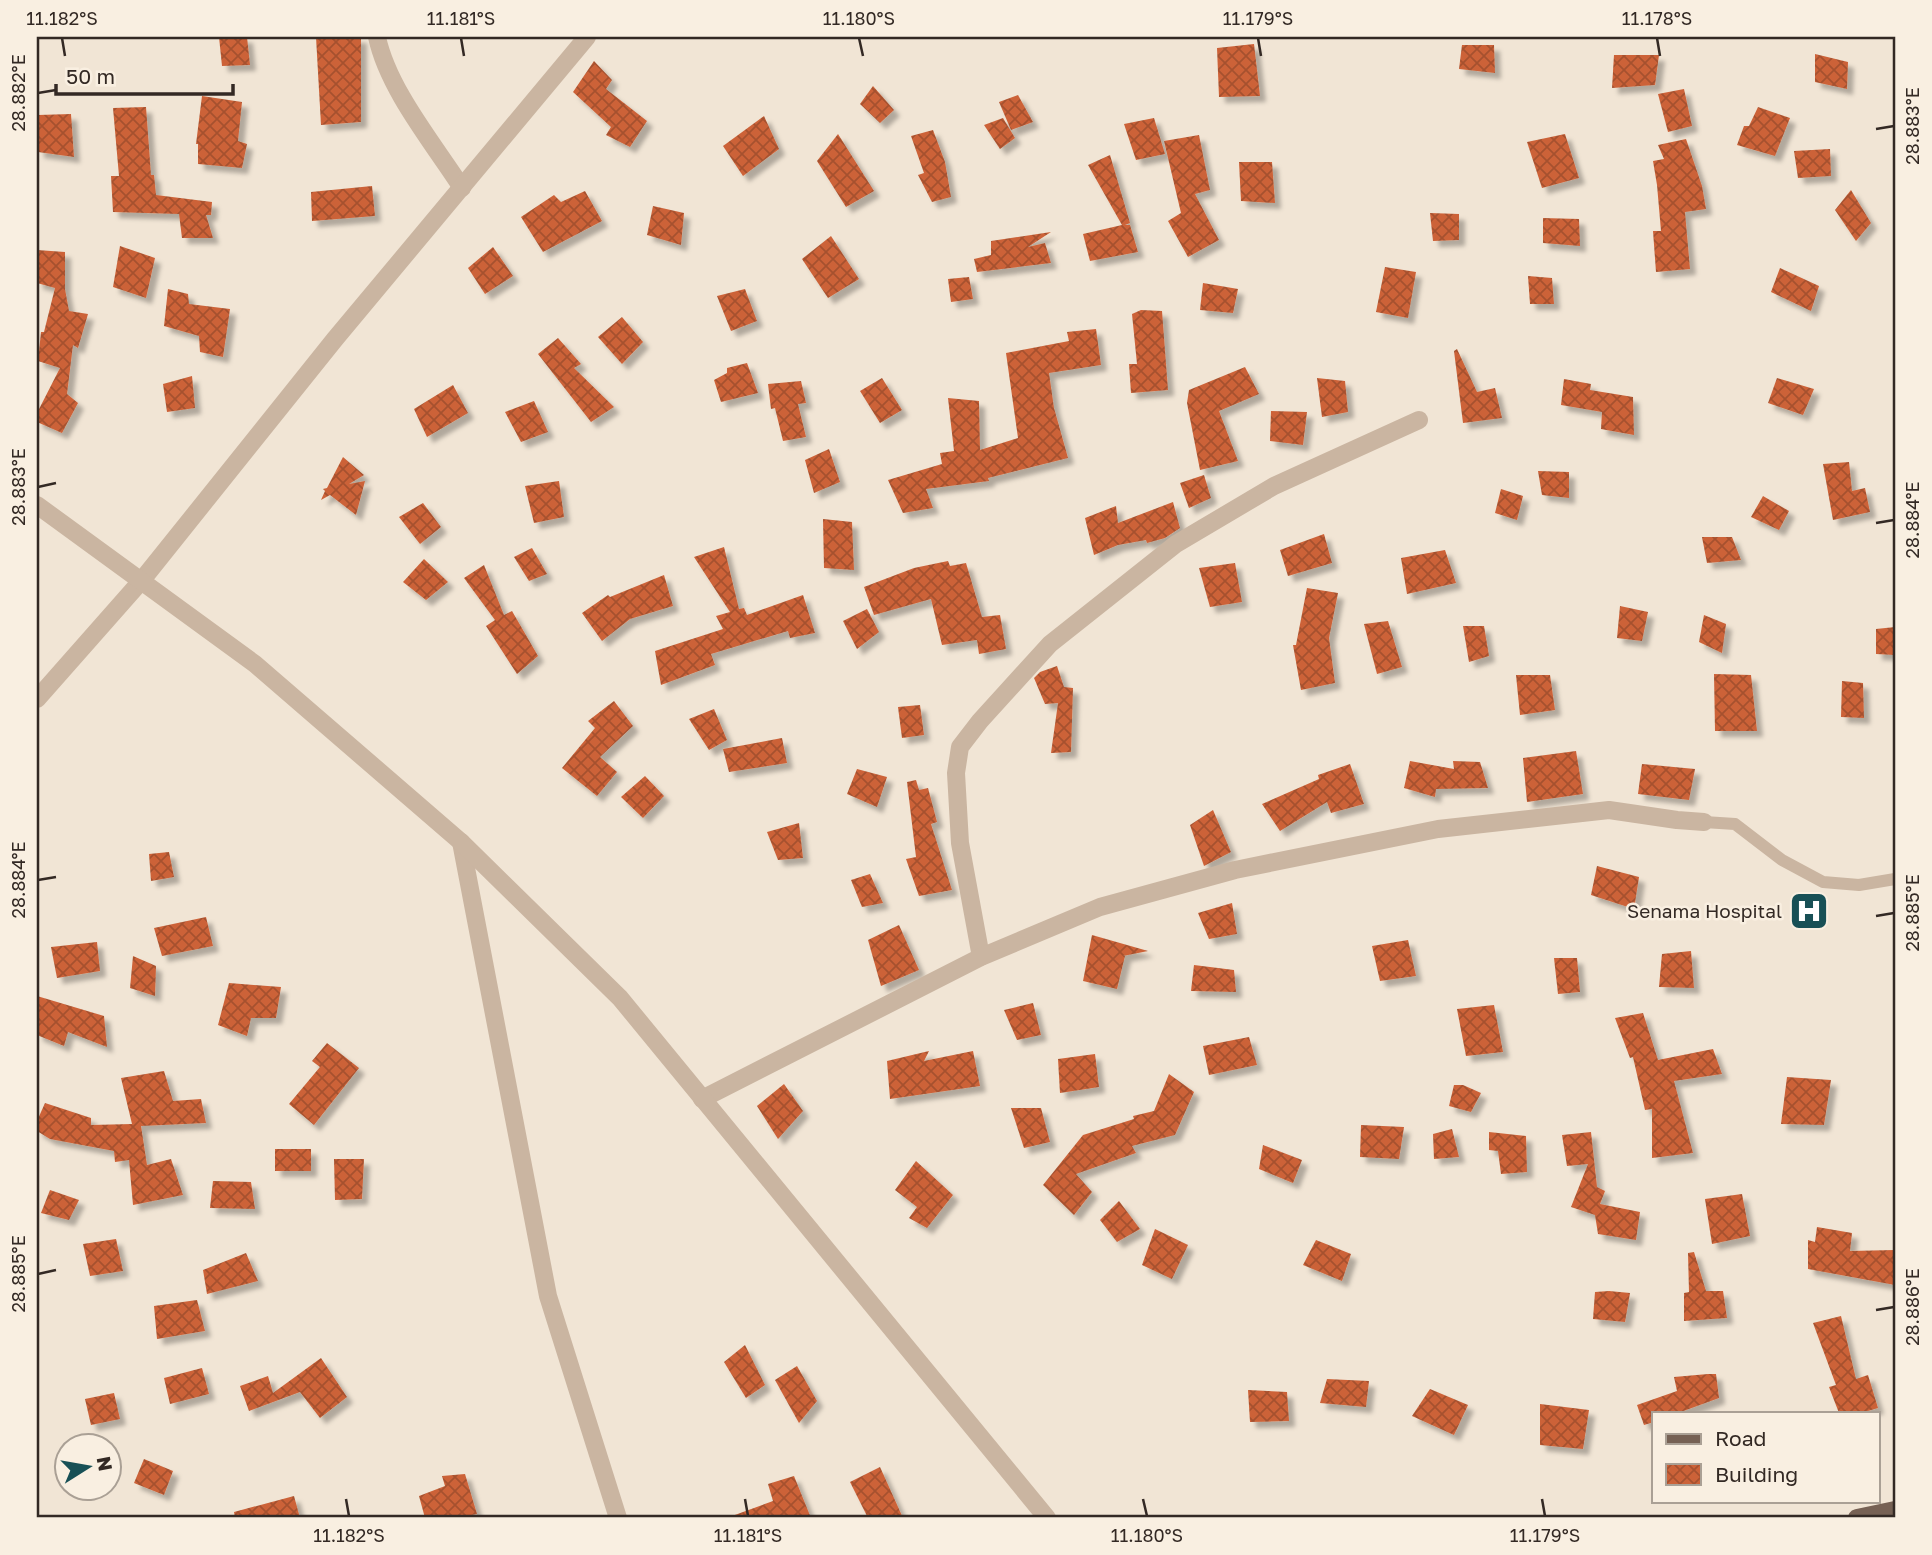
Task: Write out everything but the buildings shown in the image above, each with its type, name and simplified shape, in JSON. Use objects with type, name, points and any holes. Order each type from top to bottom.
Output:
[{"type":"main road","points":[[1857,1518],[1895,1510]]},
{"type":"street","points":[[377,37],[382,60],[399,91],[462,188]]},
{"type":"street","points":[[37,699],[142,580],[335,340],[587,37]]},
{"type":"street","points":[[981,957],[960,844],[956,773],[960,747],[980,721],[1050,644],[1176,544],[1274,486],[1419,420]]},
{"type":"street","points":[[37,505],[255,664],[461,842],[620,998],[1047,1518]]},
{"type":"street","points":[[702,1099],[981,957],[1100,907],[1236,870],[1438,829],[1609,810],[1703,822]]},
{"type":"street","points":[[461,842],[548,1296],[618,1518]]},
{"type":"lane","points":[[1703,822],[1735,824],[1782,860],[1823,882],[1859,885],[1895,879]]},
{"type":"place","name":"Senama Hospital","points":[[1809,911]]}]
